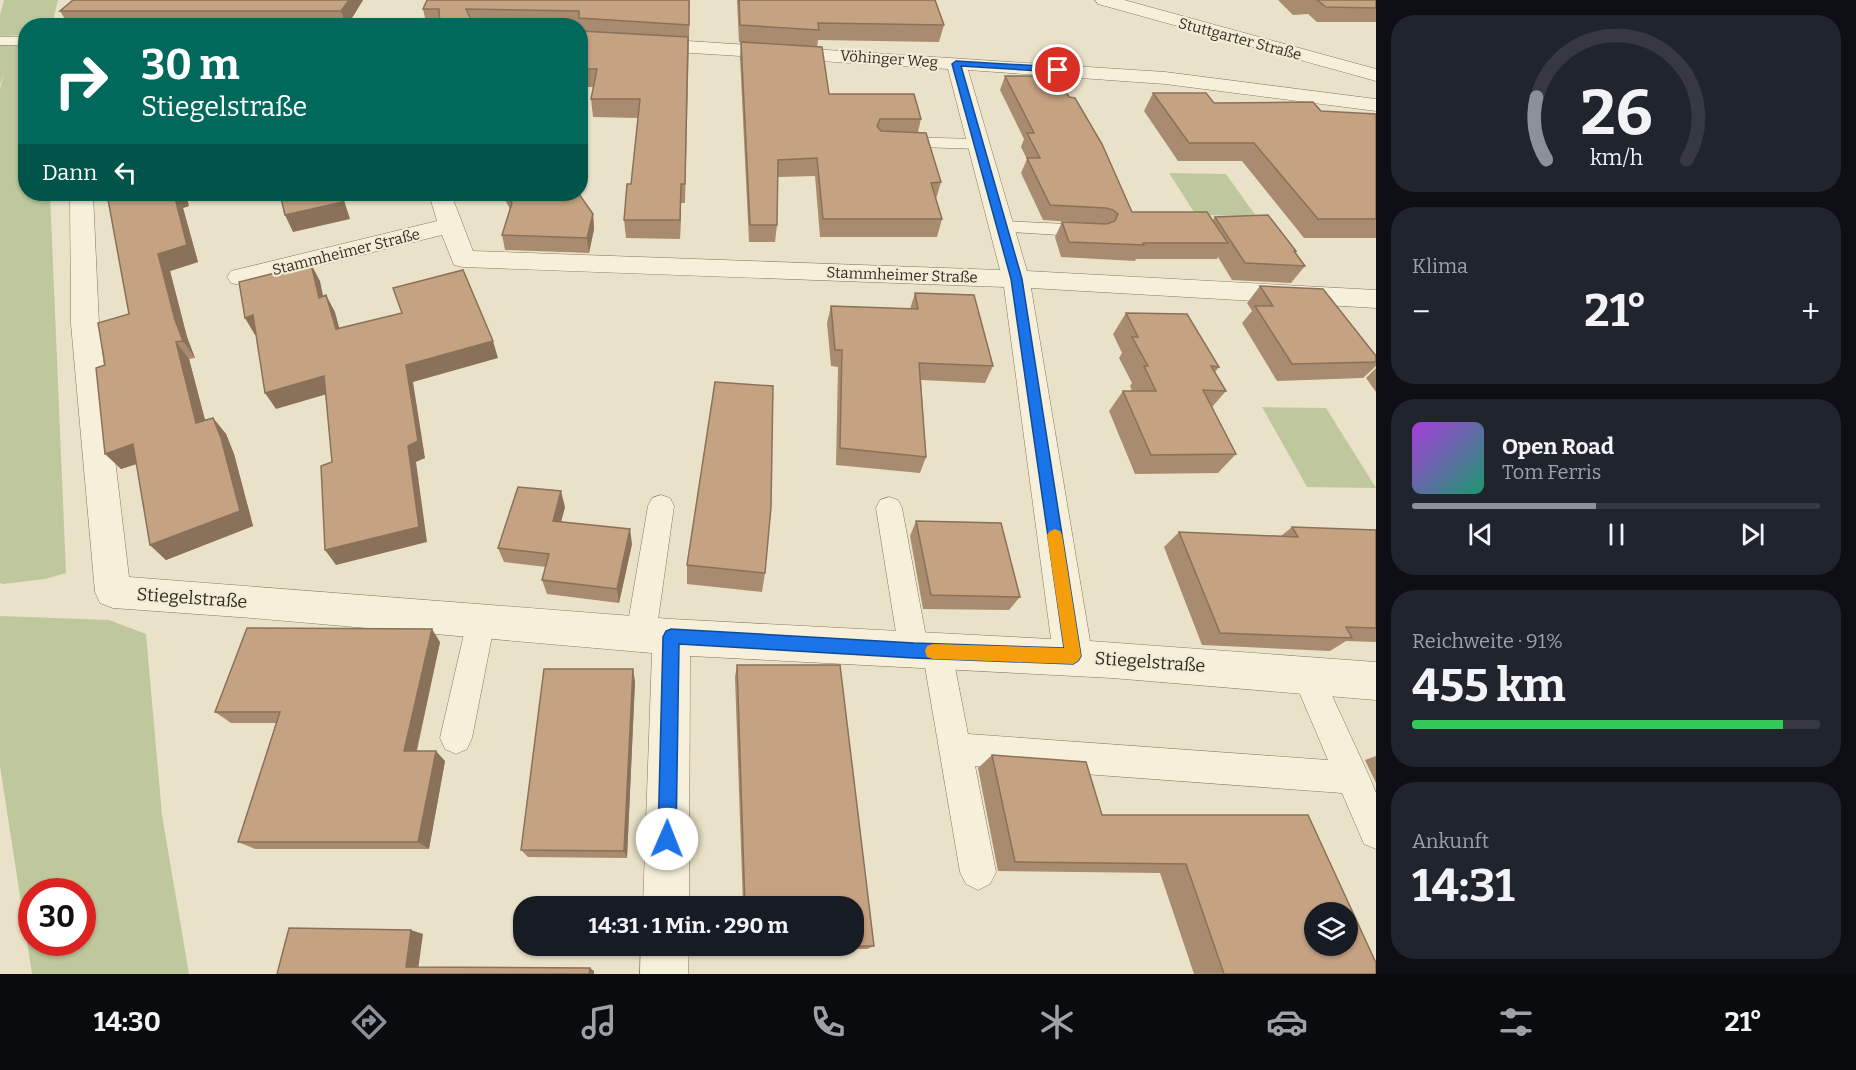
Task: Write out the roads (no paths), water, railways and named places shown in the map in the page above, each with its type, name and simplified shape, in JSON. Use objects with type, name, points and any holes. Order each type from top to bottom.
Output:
[{"type":"street","name":"Stuttgarter Straße","points":[[1104,0],[1195,27],[1376,75]]},
{"type":"street","name":"Vöhinger Weg","points":[[588,41],[1165,78],[1376,105]]},
{"type":"street","points":[[956,64],[1016,279],[1073,656]]},
{"type":"street","name":"Stiegelstraße","points":[[81,201],[85,324],[112,592],[656,635],[926,651],[1073,656],[1306,673],[1376,681]]},
{"type":"street","name":"Stammheimer Straße","points":[[442,201],[463,259],[1016,279],[1376,299]]},
{"type":"street","name":"Stammheimer Straße","points":[[240,278],[451,225]]},
{"type":"street","points":[[656,635],[666,896]]},
{"type":"street","points":[[664,974],[665,956]]},
{"type":"lane","points":[[0,41],[18,41]]},
{"type":"lane","points":[[883,142],[979,144]]},
{"type":"lane","points":[[1001,227],[1098,231]]},
{"type":"lane","points":[[656,635],[661,506]]},
{"type":"lane","points":[[889,508],[926,651],[956,749],[978,872]]},
{"type":"lane","points":[[456,738],[482,621]]},
{"type":"lane","points":[[1306,673],[1376,832]]},
{"type":"lane","points":[[956,749],[1354,778]]}]
